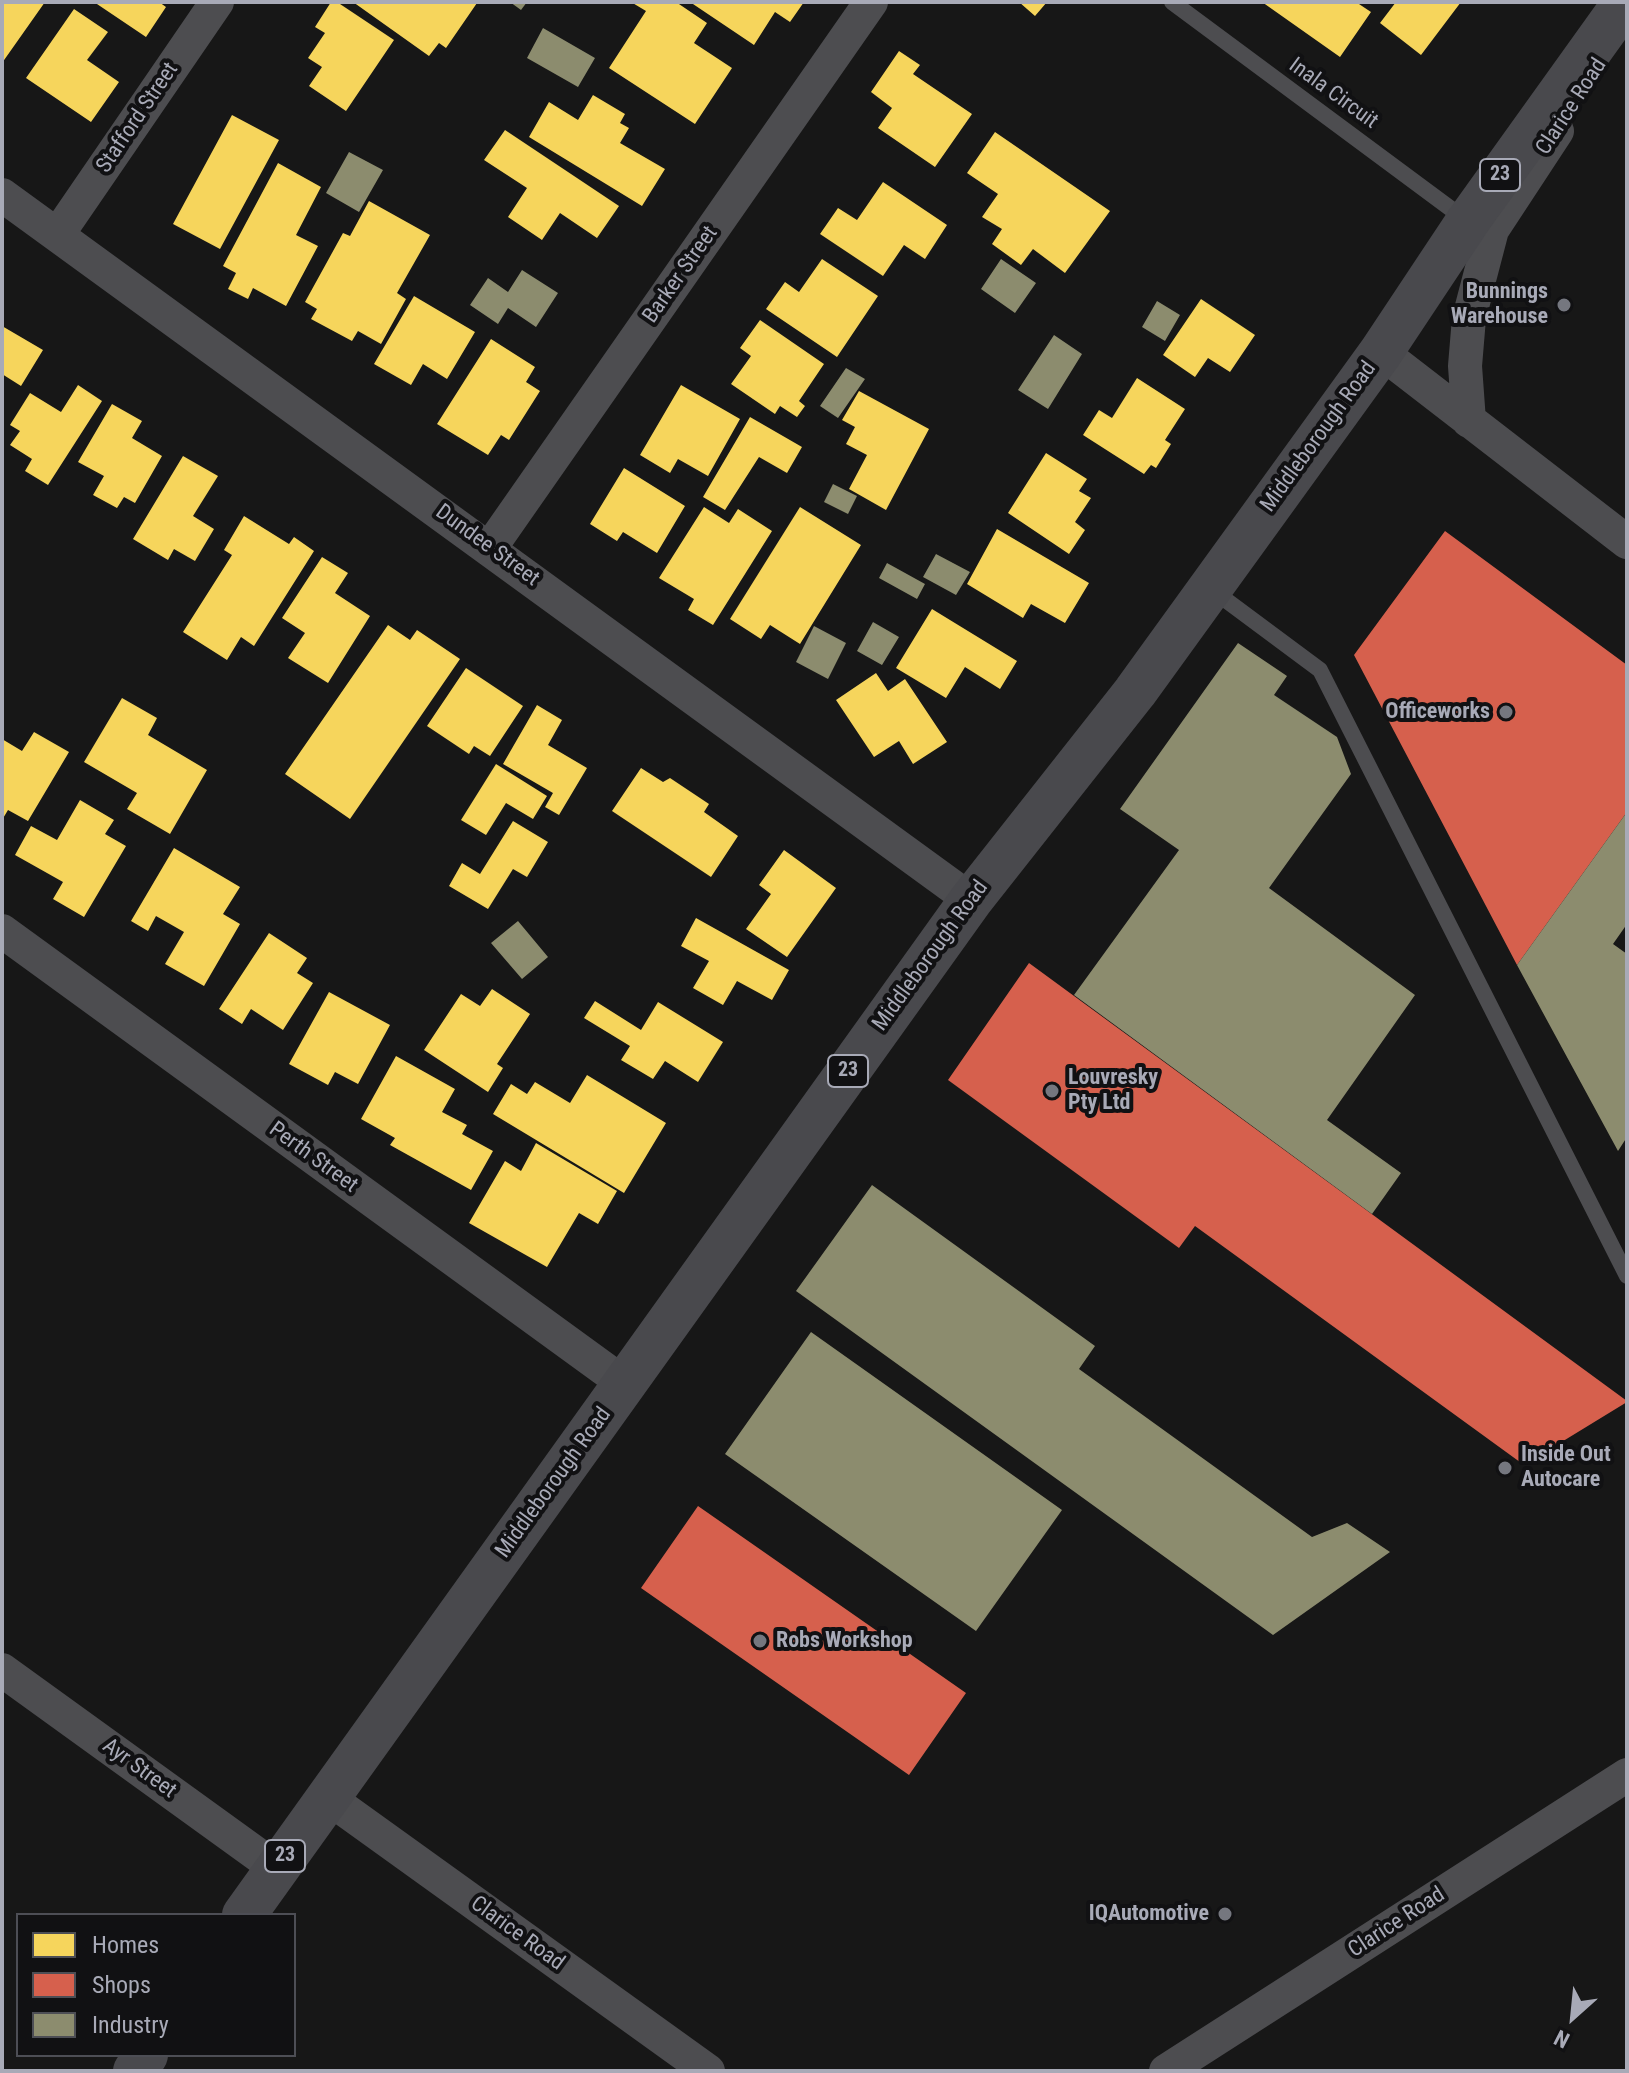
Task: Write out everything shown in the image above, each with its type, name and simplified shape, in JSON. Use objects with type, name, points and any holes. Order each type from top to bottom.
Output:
[{"type":"main road","name":"Middleborough Road","points":[[245,1913],[971,900],[1135,692],[1381,352],[1468,221],[1625,2]]},
{"type":"street","name":"Stafford Street","points":[[58,234],[217,2]]},
{"type":"street","name":"Barker Street","points":[[490,548],[871,2]]},
{"type":"street","name":"Clarice Road","points":[[1469,421],[1465,366],[1469,318],[1492,230],[1627,23]]},
{"type":"street","name":"Dundee Street","points":[[2,195],[971,900]]},
{"type":"street","points":[[1381,352],[1627,542]]},
{"type":"street","name":"Perth Street","points":[[2,931],[625,1384]]},
{"type":"street","name":"Ayr Street","points":[[2,1670],[276,1868]]},
{"type":"street","name":"Clarice Road","points":[[1166,2071],[1627,1775]]},
{"type":"street","name":"Clarice Road","points":[[327,1797],[708,2071]]},
{"type":"lane","name":"Inala Circuit","points":[[1172,2],[1468,221]]},
{"type":"lane","points":[[1210,588],[1320,670],[1627,1276]]},
{"type":"building: Homes","points":[[2,2],[45,2],[2,63]]},
{"type":"building: Homes","points":[[94,2],[159,2],[166,7],[146,37]]},
{"type":"building: Homes","points":[[331,2],[337,2],[394,40],[346,111],[309,86],[322,67],[308,58],[325,33],[315,27]]},
{"type":"building: Homes","points":[[353,2],[477,3],[446,48],[439,43],[429,56]]},
{"type":"building: Homes","points":[[631,2],[676,2],[707,23],[694,43],[732,68],[695,124],[609,68],[646,11]]},
{"type":"building: Homes","points":[[690,2],[804,2],[790,22],[775,12],[754,45]]},
{"type":"building: Homes","points":[[1019,2],[1047,2],[1035,16]]},
{"type":"building: Homes","points":[[1262,2],[1356,2],[1371,12],[1340,57]]},
{"type":"building: Homes","points":[[1396,2],[1461,2],[1421,55],[1380,23]]},
{"type":"building: Homes","points":[[74,9],[108,32],[87,60],[119,82],[91,122],[26,78]]},
{"type":"building: Homes","points":[[899,51],[920,65],[913,74],[972,114],[935,167],[878,128],[892,108],[871,92]]},
{"type":"building: Homes","points":[[593,95],[625,114],[620,123],[629,128],[620,143],[665,169],[642,206],[529,137],[549,102],[578,120]]},
{"type":"building: Homes","points":[[232,115],[279,140],[220,249],[173,224]]},
{"type":"building: Homes","points":[[505,130],[619,206],[597,238],[560,213],[542,240],[508,217],[527,188],[484,160]]},
{"type":"building: Homes","points":[[995,132],[1110,211],[1065,273],[1033,249],[1021,265],[992,244],[1002,229],[982,217],[998,194],[967,173]]},
{"type":"building: Homes","points":[[278,163],[321,187],[296,235],[318,246],[286,306],[253,288],[248,299],[228,289],[236,273],[223,266]]},
{"type":"building: Homes","points":[[883,182],[947,225],[925,259],[904,245],[883,276],[820,234],[838,208],[857,220]]},
{"type":"building: Homes","points":[[369,201],[430,235],[397,293],[406,299],[381,344],[358,331],[352,341],[311,319],[317,309],[305,302],[343,233],[350,236]]},
{"type":"building: Homes","points":[[822,259],[878,296],[837,357],[766,309],[785,282],[799,292]]},
{"type":"building: Homes","points":[[414,296],[475,332],[447,379],[423,364],[411,385],[374,364]]},
{"type":"building: Homes","points":[[1201,299],[1255,335],[1230,372],[1208,358],[1195,377],[1163,355]]},
{"type":"building: Homes","points":[[760,320],[824,364],[799,401],[805,406],[797,417],[780,406],[775,414],[731,384],[751,356],[740,348]]},
{"type":"building: Homes","points":[[2,326],[43,350],[21,386],[2,374]]},
{"type":"building: Homes","points":[[491,339],[535,367],[526,382],[540,391],[509,440],[501,435],[488,455],[437,424]]},
{"type":"building: Homes","points":[[1137,378],[1185,409],[1165,440],[1171,444],[1156,468],[1151,465],[1144,474],[1083,435],[1099,410],[1112,418]]},
{"type":"building: Homes","points":[[78,385],[102,401],[48,485],[25,471],[32,459],[10,445],[20,431],[10,425],[30,393],[61,412]]},
{"type":"building: Homes","points":[[681,385],[740,419],[708,476],[678,459],[670,473],[640,455]]},
{"type":"building: Homes","points":[[859,391],[929,429],[886,510],[849,489],[867,455],[846,444],[855,427],[842,420]]},
{"type":"building: Homes","points":[[112,404],[142,421],[132,438],[162,456],[135,503],[124,497],[117,508],[93,495],[104,476],[78,462]]},
{"type":"building: Homes","points":[[750,417],[802,447],[787,473],[759,457],[725,510],[703,497]]},
{"type":"building: Homes","points":[[1046,453],[1087,479],[1079,491],[1091,498],[1075,522],[1085,530],[1069,554],[1008,513]]},
{"type":"building: Homes","points":[[183,456],[218,476],[193,516],[214,529],[195,561],[174,549],[168,560],[133,539]]},
{"type":"building: Homes","points":[[624,468],[685,506],[657,553],[623,532],[617,541],[590,524]]},
{"type":"building: Homes","points":[[704,507],[729,523],[738,509],[772,531],[713,625],[688,610],[694,599],[659,578]]},
{"type":"building: Homes","points":[[800,507],[861,545],[800,644],[770,625],[761,639],[730,619]]},
{"type":"building: Homes","points":[[244,516],[289,544],[294,537],[314,551],[254,646],[241,637],[227,660],[183,632],[232,555],[224,550]]},
{"type":"building: Homes","points":[[997,529],[1089,583],[1065,623],[1031,604],[1023,618],[967,584]]},
{"type":"building: Homes","points":[[322,557],[348,573],[335,593],[370,616],[328,683],[288,658],[305,633],[282,618]]},
{"type":"building: Homes","points":[[932,609],[1017,661],[1000,689],[965,667],[946,698],[896,668]]},
{"type":"building: Homes","points":[[388,625],[410,640],[417,630],[460,659],[350,819],[285,774]]},
{"type":"building: Homes","points":[[466,668],[523,706],[490,756],[474,746],[469,754],[427,726]]},
{"type":"building: Homes","points":[[876,673],[888,691],[905,679],[947,742],[913,764],[899,741],[874,757],[836,700]]},
{"type":"building: Homes","points":[[122,698],[157,718],[148,735],[207,770],[170,834],[127,809],[137,793],[84,762]]},
{"type":"building: Homes","points":[[537,705],[562,720],[548,745],[587,768],[559,815],[545,807],[553,793],[503,764]]},
{"type":"building: Homes","points":[[34,732],[69,752],[28,821],[8,810],[2,820],[2,739],[22,751]]},
{"type":"building: Homes","points":[[496,764],[547,796],[533,819],[506,803],[486,835],[461,820]]},
{"type":"building: Homes","points":[[641,768],[663,782],[670,778],[709,804],[704,812],[738,836],[711,877],[612,811]]},
{"type":"building: Homes","points":[[80,800],[114,820],[105,834],[126,846],[84,917],[53,899],[63,882],[15,855],[31,826],[57,840]]},
{"type":"building: Homes","points":[[513,821],[548,842],[527,877],[513,869],[488,909],[449,886],[462,863],[480,874]]},
{"type":"building: Homes","points":[[174,848],[240,887],[223,914],[240,924],[204,986],[165,964],[184,932],[156,916],[148,931],[131,921]]},
{"type":"building: Homes","points":[[784,850],[836,888],[787,957],[746,929],[771,894],[759,885]]},
{"type":"building: Homes","points":[[696,918],[789,970],[772,1000],[737,981],[723,1005],[693,988],[709,961],[681,946]]},
{"type":"building: Homes","points":[[269,933],[307,958],[297,973],[313,983],[283,1030],[251,1009],[242,1024],[219,1009]]},
{"type":"building: Homes","points":[[492,989],[530,1014],[497,1064],[503,1068],[488,1092],[424,1050],[461,994],[480,1006]]},
{"type":"building: Homes","points":[[329,992],[390,1025],[358,1084],[335,1072],[328,1085],[289,1064]]},
{"type":"building: Homes","points":[[595,1001],[641,1030],[658,1002],[723,1042],[698,1082],[665,1061],[653,1079],[621,1060],[630,1046],[584,1018]]},
{"type":"building: Homes","points":[[396,1056],[455,1089],[442,1112],[467,1125],[462,1134],[493,1151],[471,1190],[390,1145],[395,1138],[361,1119]]},
{"type":"building: Homes","points":[[587,1075],[666,1123],[624,1193],[493,1114],[511,1084],[527,1094],[535,1082],[570,1103]]},
{"type":"building: Homes","points":[[536,1143],[617,1191],[598,1224],[579,1213],[547,1267],[469,1223],[505,1161],[521,1171]]},
{"type":"building: Shops","name":"Officeworks","points":[[1445,531],[1627,665],[1627,812],[1517,965],[1354,655]]},
{"type":"building: Shops","points":[[1029,963],[1627,1402],[1524,1465],[1195,1226],[1179,1248],[948,1080]]},
{"type":"building: Shops","points":[[698,1506],[966,1693],[909,1775],[641,1588]]},
{"type":"building: Industry","points":[[510,2],[527,2],[521,10]]},
{"type":"building: Industry","points":[[543,28],[595,58],[578,87],[527,58]]},
{"type":"building: Industry","points":[[349,152],[383,170],[359,212],[326,193]]},
{"type":"building: Industry","points":[[1001,259],[1036,283],[1015,313],[981,289]]},
{"type":"building: Industry","points":[[522,270],[558,293],[536,327],[508,308],[498,324],[470,305],[488,278],[508,292]]},
{"type":"building: Industry","points":[[1157,301],[1180,315],[1165,341],[1142,327]]},
{"type":"building: Industry","points":[[1054,335],[1082,354],[1048,409],[1018,390]]},
{"type":"building: Industry","points":[[846,368],[865,379],[838,418],[820,406]]},
{"type":"building: Industry","points":[[833,484],[857,496],[848,514],[824,502]]},
{"type":"building: Industry","points":[[936,554],[970,572],[956,595],[923,577]]},
{"type":"building: Industry","points":[[887,563],[925,584],[917,599],[879,578]]},
{"type":"building: Industry","points":[[873,622],[899,637],[882,665],[857,651]]},
{"type":"building: Industry","points":[[814,626],[846,643],[828,679],[796,662]]},
{"type":"building: Industry","points":[[1238,643],[1287,676],[1274,695],[1337,737],[1351,774],[1269,888],[1415,995],[1327,1120],[1401,1173],[1372,1214],[1074,995],[1179,850],[1120,809]]},
{"type":"building: Industry","points":[[1627,812],[1627,924],[1613,944],[1627,954],[1627,1137],[1618,1151],[1517,965]]},
{"type":"building: Industry","points":[[518,921],[548,957],[522,979],[491,943]]},
{"type":"building: Industry","points":[[872,1185],[1095,1346],[1079,1369],[1312,1537],[1347,1523],[1390,1552],[1273,1635],[796,1291]]},
{"type":"building: Industry","points":[[811,1332],[1062,1510],[976,1631],[725,1454]]},
{"type":"place","name":"Bunnings Warehouse","points":[[1564,305]]},
{"type":"place","name":"Officeworks","points":[[1506,712]]},
{"type":"place","name":"Louvresky Pty Ltd","points":[[1052,1091]]},
{"type":"place","name":"Inside Out Autocare","points":[[1505,1468]]},
{"type":"place","name":"Robs Workshop","points":[[760,1641]]},
{"type":"place","name":"IQAutomotive","points":[[1225,1914]]}]
